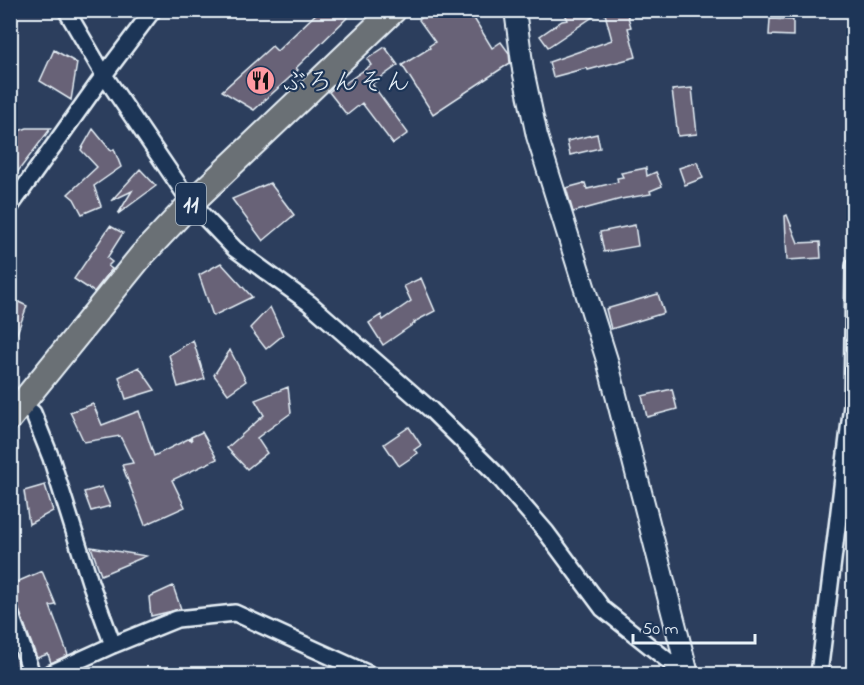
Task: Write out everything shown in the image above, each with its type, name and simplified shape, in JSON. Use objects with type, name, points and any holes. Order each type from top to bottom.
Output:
[{"type":"main road","name":"11","points":[[16,411],[141,255],[192,203],[394,10]]},
{"type":"street","points":[[66,10],[104,75],[192,203],[235,249],[309,303],[431,410],[494,472],[531,515],[603,609],[676,667],[688,673]]},
{"type":"street","points":[[10,207],[153,10]]},
{"type":"street","points":[[515,10],[523,70],[537,136],[607,360],[688,673]]},
{"type":"street","points":[[819,675],[852,405],[854,266]]},
{"type":"street","points":[[16,411],[33,413],[51,458],[90,582],[113,645]]},
{"type":"street","points":[[10,612],[32,675]]},
{"type":"street","points":[[49,675],[113,645],[177,619],[235,613],[369,675]]},
{"type":"building","points":[[320,10],[355,10],[296,68],[298,70],[254,110],[222,91],[272,46],[277,51]]},
{"type":"building","points":[[431,10],[469,10],[492,48],[501,42],[509,53],[510,63],[433,114],[402,65],[430,48],[429,46],[435,42],[419,20]]},
{"type":"building","points":[[563,10],[603,10],[548,47],[540,36],[562,21],[568,20]]},
{"type":"building","points":[[604,10],[626,10],[636,57],[553,77],[549,62],[612,40]]},
{"type":"building","points":[[770,19],[793,20],[793,36],[769,35]]},
{"type":"building","points":[[385,47],[398,65],[372,84],[408,133],[393,144],[362,103],[347,115],[329,92],[342,81],[344,84],[371,65],[367,59]]},
{"type":"building","points":[[54,50],[77,63],[71,100],[40,81]]},
{"type":"building","points":[[692,88],[697,134],[678,136],[672,90]]},
{"type":"building","points":[[27,128],[51,128],[16,174],[10,157],[10,134]]},
{"type":"building","points":[[93,129],[111,151],[114,149],[121,167],[94,186],[101,206],[82,214],[74,199],[68,194],[97,167],[81,150]]},
{"type":"building","points":[[597,134],[600,148],[570,155],[567,141]]},
{"type":"building","points":[[697,162],[703,178],[685,185],[679,168]]},
{"type":"building","points":[[646,168],[647,176],[656,172],[662,186],[650,191],[651,194],[621,199],[573,212],[566,188],[585,183],[587,189],[618,182],[617,178],[623,177],[621,173]]},
{"type":"building","points":[[140,169],[156,186],[118,214],[132,191],[111,201]]},
{"type":"building","points":[[270,183],[294,215],[263,241],[232,199]]},
{"type":"building","points":[[787,215],[798,243],[820,242],[821,258],[787,260],[785,216]]},
{"type":"building","points":[[635,225],[638,246],[604,252],[600,232]]},
{"type":"building","points":[[110,226],[123,233],[107,258],[112,262],[108,266],[112,269],[94,292],[74,279]]},
{"type":"building","points":[[221,263],[252,297],[213,316],[199,275]]},
{"type":"building","points":[[421,278],[435,311],[414,322],[383,345],[369,323],[381,315],[383,320],[411,301],[404,286]]},
{"type":"building","points":[[658,294],[664,313],[611,329],[606,309]]},
{"type":"building","points":[[10,298],[27,306],[12,347],[10,347]]},
{"type":"building","points":[[270,307],[283,335],[266,349],[250,328]]},
{"type":"building","points":[[193,340],[205,379],[178,387],[169,355]]},
{"type":"building","points":[[230,350],[246,381],[228,394],[214,375]]},
{"type":"building","points":[[139,367],[155,390],[126,399],[119,377]]},
{"type":"building","points":[[288,387],[291,413],[257,438],[267,453],[247,469],[227,448],[264,415],[255,400]]},
{"type":"building","points":[[672,389],[677,409],[647,417],[642,396]]},
{"type":"building","points":[[93,404],[102,425],[139,411],[154,456],[190,438],[192,441],[191,437],[202,432],[217,459],[172,480],[185,507],[145,525],[122,465],[133,463],[120,436],[84,442],[70,412]]},
{"type":"building","points":[[409,427],[421,445],[414,450],[418,453],[399,466],[384,444]]},
{"type":"building","points":[[45,485],[53,511],[29,524],[24,491]]},
{"type":"building","points":[[102,487],[110,506],[91,511],[84,492]]},
{"type":"building","points":[[91,547],[146,556],[101,575]]},
{"type":"building","points":[[42,571],[56,605],[50,606],[68,655],[51,663],[48,654],[37,658],[17,605],[12,584]]},
{"type":"building","points":[[173,586],[181,609],[151,616],[149,597]]},
{"type":"place","name":"ぶろんそん","points":[[260,81]]}]
